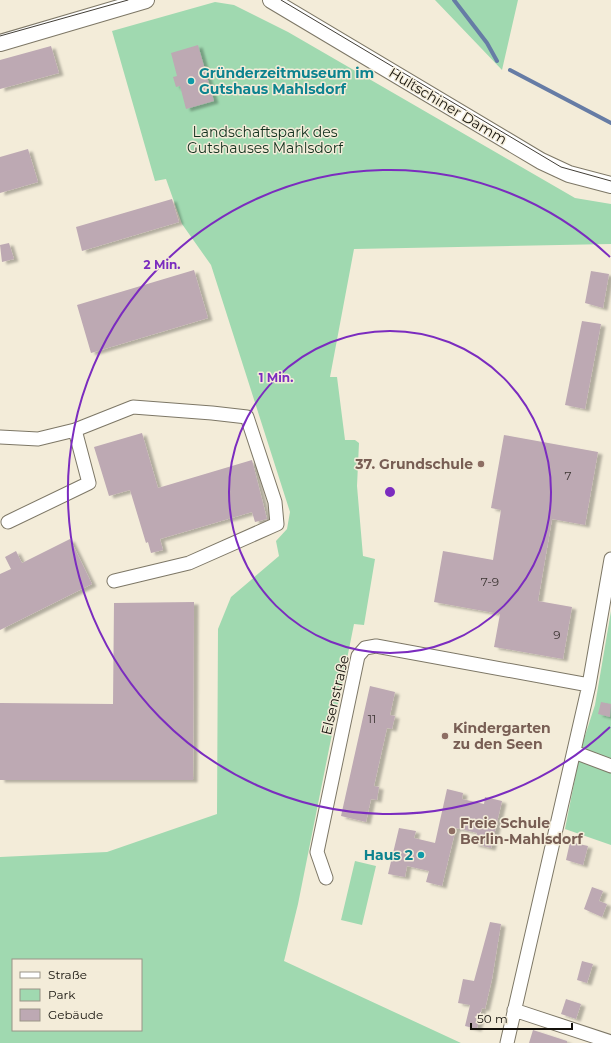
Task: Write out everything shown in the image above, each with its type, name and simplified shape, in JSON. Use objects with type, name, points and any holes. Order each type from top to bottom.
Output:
[{"type":"main road","points":[[0,43],[146,0]]},
{"type":"main road","name":"Hultschiner Damm","points":[[270,0],[541,161],[569,174],[611,185]]},
{"type":"street","points":[[0,436],[38,439],[75,430],[133,407],[247,417],[275,502],[277,524],[189,564],[114,581]]},
{"type":"street","points":[[8,522],[89,483],[75,430]]},
{"type":"street","points":[[507,1043],[590,686],[611,559]]},
{"type":"street","name":"Elsenstraße","points":[[326,878],[317,852],[358,656],[365,648],[376,646],[590,686]]},
{"type":"street","points":[[574,752],[611,766]]},
{"type":"street","points":[[514,1010],[611,1042]]},
{"type":"green space","points":[[435,0],[518,0],[502,70]]},
{"type":"green space","name":"Landschaftspark des Gutshauses Mahlsdorf","points":[[215,2],[234,5],[288,32],[575,198],[611,204],[611,244],[354,249],[330,377],[337,377],[345,440],[355,440],[359,443],[357,486],[363,556],[375,559],[364,625],[354,624],[298,904],[284,961],[461,1043],[0,1043],[0,857],[107,852],[217,814],[218,629],[231,597],[279,556],[276,541],[287,529],[290,512],[211,265],[182,224],[166,179],[155,181],[112,31]]},
{"type":"green space","points":[[611,611],[611,845],[565,829],[581,748],[595,705]]},
{"type":"green space","points":[[355,861],[376,866],[362,925],[341,920]]},
{"type":"building","name":"Gründerzeitmuseum im Gutshaus Mahlsdorf","points":[[198,45],[214,101],[186,109],[180,86],[176,87],[173,77],[177,76],[171,53]]},
{"type":"building","points":[[51,46],[59,73],[0,89],[0,60]]},
{"type":"building","points":[[28,149],[38,182],[0,193],[0,157]]},
{"type":"building","points":[[172,199],[179,222],[82,251],[76,227]]},
{"type":"building","points":[[9,243],[14,259],[2,262],[0,245]]},
{"type":"building","points":[[194,270],[208,318],[91,353],[77,305]]},
{"type":"building","points":[[591,271],[609,274],[603,308],[585,303]]},
{"type":"building","points":[[582,321],[601,324],[585,409],[565,405]]},
{"type":"building","points":[[142,433],[158,488],[252,460],[267,519],[255,522],[252,512],[160,539],[163,550],[151,553],[148,542],[146,543],[130,490],[109,496],[94,447]]},
{"type":"building","points":[[504,435],[598,452],[585,525],[552,519],[538,601],[572,607],[563,659],[494,647],[500,614],[434,602],[443,551],[493,560],[501,510],[491,508]]},
{"type":"building","points":[[70,539],[92,584],[0,630],[0,574],[11,569],[5,557],[16,551],[22,563]]},
{"type":"building","points":[[194,602],[193,780],[0,780],[0,703],[113,704],[114,603]]},
{"type":"building","points":[[370,686],[395,692],[390,715],[395,716],[392,729],[387,728],[374,786],[379,787],[377,800],[371,799],[366,822],[341,816]]},
{"type":"building","points":[[601,702],[611,704],[610,717],[598,714]]},
{"type":"building","points":[[447,789],[463,793],[462,799],[484,804],[485,797],[502,801],[491,848],[474,844],[477,833],[456,828],[442,886],[426,882],[429,871],[407,866],[405,877],[388,874],[399,828],[416,831],[414,838],[435,843]]},
{"type":"building","points":[[570,842],[588,846],[583,865],[566,860]]},
{"type":"building","points":[[592,887],[603,891],[599,901],[607,904],[602,917],[584,909]]},
{"type":"building","points":[[490,922],[501,924],[492,979],[485,1009],[482,1008],[477,1029],[465,1026],[470,1005],[458,1003],[463,979],[474,981]]},
{"type":"building","points":[[582,961],[593,964],[587,983],[577,980]]},
{"type":"building","points":[[566,999],[581,1004],[576,1019],[561,1014]]},
{"type":"building","points":[[533,1030],[567,1041],[567,1043],[529,1043]]},
{"type":"waterway","points":[[454,0],[487,43],[497,61]]},
{"type":"waterway","points":[[510,70],[611,123]]},
{"type":"tram line","points":[[0,36],[128,0]]},
{"type":"tram line","points":[[281,0],[561,167],[611,181]]},
{"type":"place","name":"Gründerzeitmuseum im Gutshaus Mahlsdorf","points":[[191,81]]},
{"type":"place","name":"37. Grundschule","points":[[481,464]]},
{"type":"place","name":"Kindergarten zu den Seen","points":[[445,736]]},
{"type":"place","name":"Freie Schule Berlin-Mahlsdorf","points":[[452,831]]},
{"type":"place","name":"Haus 2","points":[[421,855]]}]
